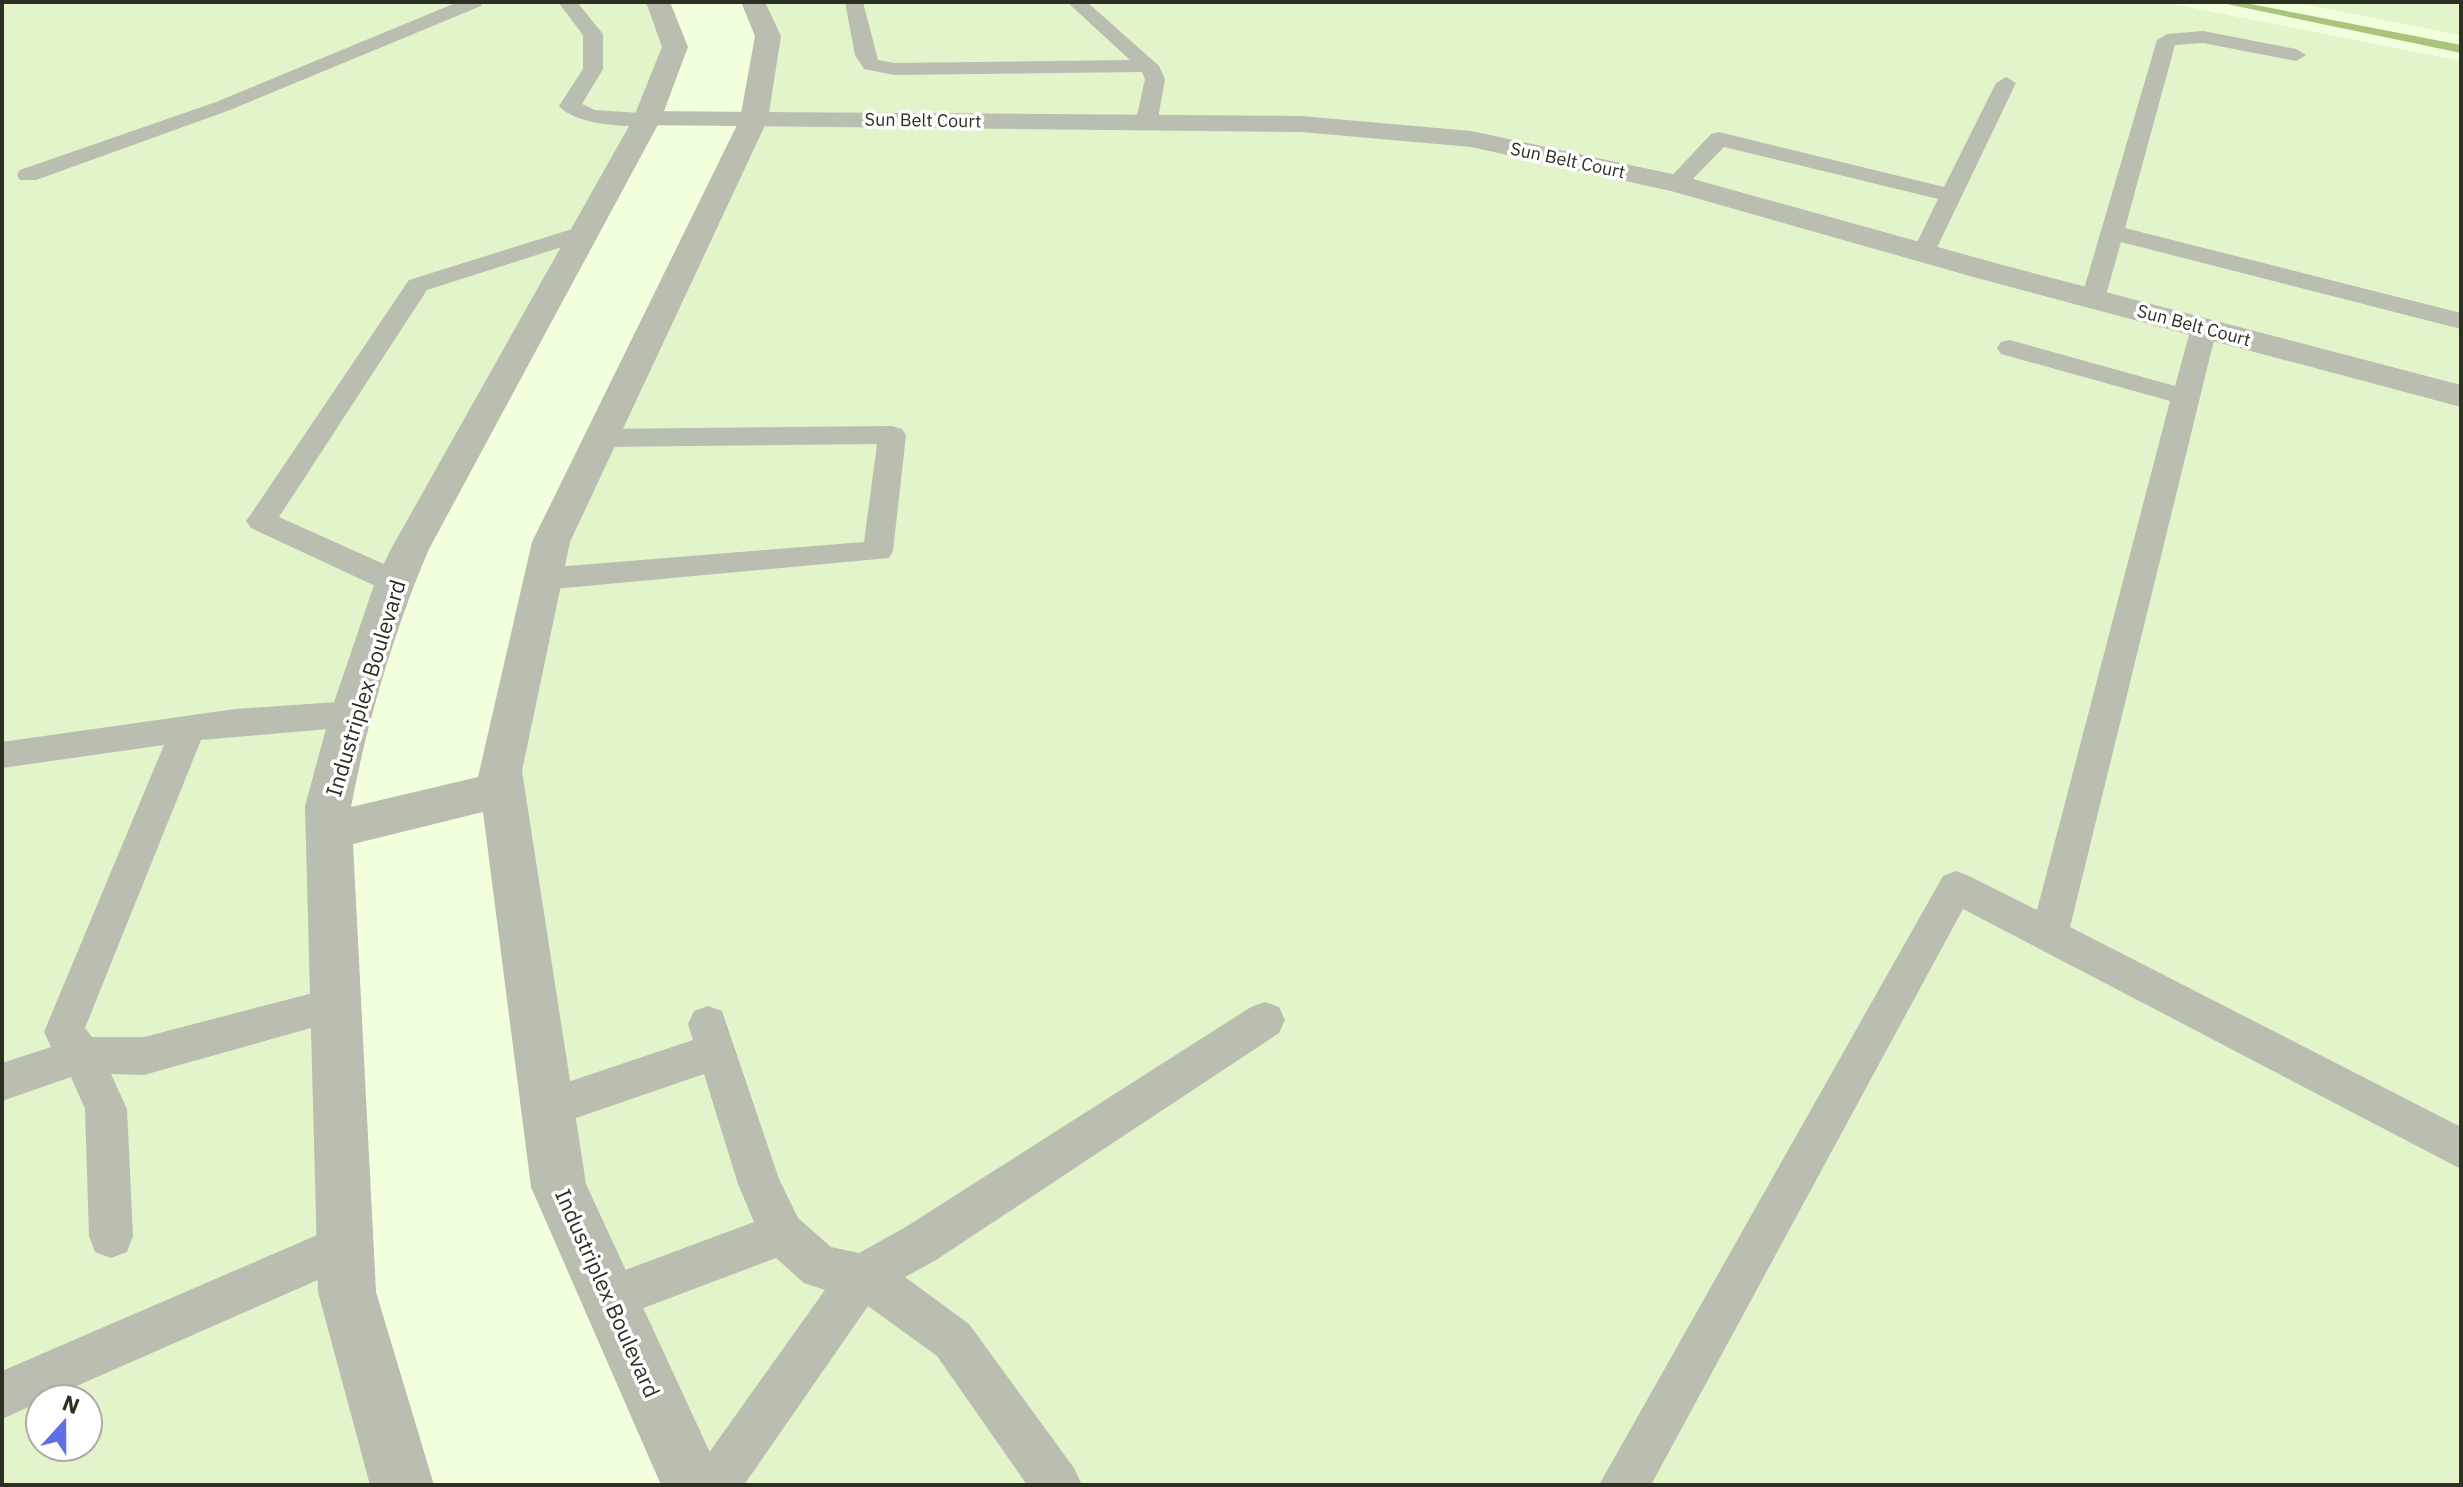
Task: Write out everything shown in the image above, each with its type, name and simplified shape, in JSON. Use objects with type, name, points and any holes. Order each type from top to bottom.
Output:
[{"type":"street","name":"Industriplex Boulevard","points":[[402,1485],[347,1292],[328,806],[352,714],[395,582],[410,549],[647,119],[675,47],[658,2]]},
{"type":"street","name":"Industriplex Boulevard","points":[[693,1485],[559,1187],[500,771],[551,542],[754,119],[768,36],[753,2]]},
{"type":"street","name":"Sun Belt Court","points":[[647,119],[1301,124],[1471,139],[1676,183],[2093,299],[2461,396]]},
{"type":"street","points":[[330,831],[504,789]]},
{"type":"lane","points":[[28,175],[223,106],[474,2]]},
{"type":"lane","points":[[567,2],[593,34],[593,69],[570,106],[591,116],[647,119]]},
{"type":"lane","points":[[854,2],[865,55],[871,65],[894,69],[1149,66]]},
{"type":"lane","points":[[1076,2],[1149,66],[1155,79],[1146,124]]},
{"type":"lane","points":[[2093,299],[2167,40],[2203,37],[2296,55]]},
{"type":"lane","points":[[1924,253],[2006,83]]},
{"type":"lane","points":[[1676,183],[1719,139],[1953,196]]},
{"type":"lane","points":[[395,582],[261,521],[418,285],[585,232]]},
{"type":"lane","points":[[2112,232],[2461,321]]},
{"type":"lane","points":[[2049,935],[2204,328]]},
{"type":"lane","points":[[2010,348],[2185,397]]},
{"type":"lane","points":[[543,579],[878,551],[892,435],[601,438]]},
{"type":"lane","points":[[2,755],[188,729],[352,714]]},
{"type":"lane","points":[[111,1236],[106,1109],[82,1055],[64,1032],[188,729]]},
{"type":"lane","points":[[1624,1485],[1956,887],[2461,1149]]},
{"type":"lane","points":[[2,1082],[82,1055],[144,1056],[336,1005]]},
{"type":"lane","points":[[715,1485],[862,1276],[920,1244],[1265,1020]]},
{"type":"lane","points":[[547,1108],[712,1038],[759,1184],[782,1234],[820,1267],[862,1276],[913,1308],[953,1340],[1057,1485]]},
{"type":"lane","points":[[609,1298],[782,1234]]},
{"type":"lane","points":[[2,1395],[345,1245]]},
{"type":"shaded area","points":[[2,2],[658,2],[675,47],[410,549],[328,806],[347,1292],[402,1485],[2,1485]]},
{"type":"shaded area","points":[[753,2],[2163,2],[2461,61],[2461,1485],[693,1485],[559,1187],[504,789],[543,579],[754,119],[768,36]]},
{"type":"shaded area","points":[[2291,2],[2461,2],[2461,35]]},
{"type":"waterway","points":[[2223,2],[2461,49]]}]
